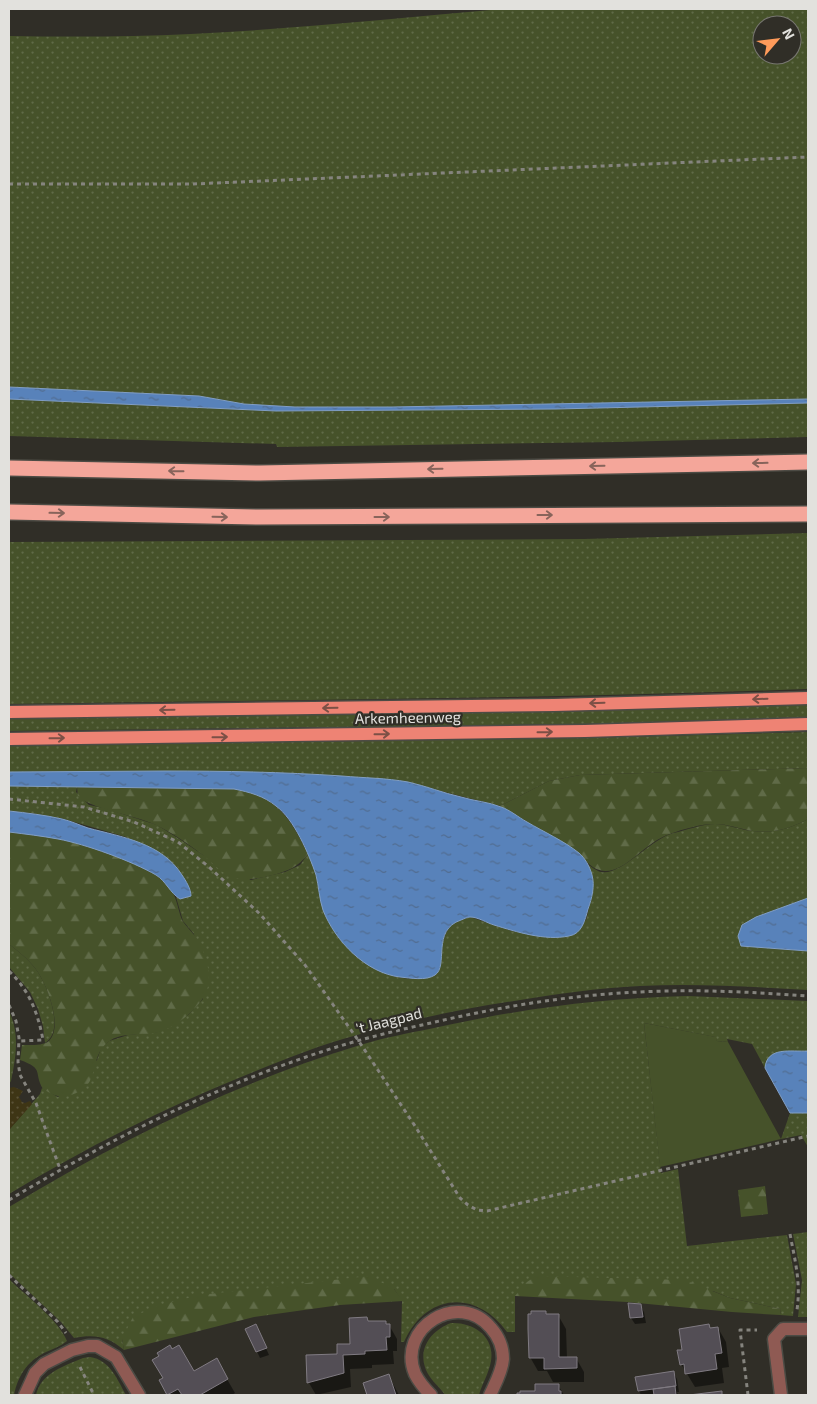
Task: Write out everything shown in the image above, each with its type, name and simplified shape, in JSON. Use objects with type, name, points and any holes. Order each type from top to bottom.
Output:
[{"type":"highway","points":[[9,468],[260,473],[808,462]]},
{"type":"highway","points":[[9,512],[259,517],[808,514]]},
{"type":"main road","name":"Arkemheenweg","points":[[9,712],[554,705],[808,698]]},
{"type":"main road","name":"Arkemheenweg","points":[[9,739],[585,731],[808,724]]},
{"type":"street","points":[[431,1395],[422,1386],[414,1372],[412,1357],[414,1345],[419,1333],[432,1320],[449,1312],[461,1312],[475,1315],[487,1323],[496,1334],[502,1347],[503,1361],[490,1395]]},
{"type":"street","points":[[781,1395],[774,1339],[789,1328],[808,1329]]},
{"type":"street","points":[[24,1395],[35,1373],[44,1364],[72,1350],[88,1346],[97,1346],[111,1353],[122,1364],[140,1395]]},
{"type":"path","points":[[9,184],[193,184],[808,158]]},
{"type":"path","points":[[9,799],[84,807],[134,822],[178,842],[209,867],[260,914],[305,965],[358,1040],[460,1198],[477,1210],[487,1211],[516,1205],[808,1136]]},
{"type":"path","points":[[9,971],[26,991],[34,1006],[43,1040],[19,1041]]},
{"type":"path","name":"'t Jaagpad","points":[[9,1200],[60,1169],[141,1127],[212,1095],[311,1055],[358,1040],[498,1009],[603,994],[688,990],[808,996]]},
{"type":"path","points":[[9,1005],[16,1021],[19,1041],[18,1062],[20,1075],[36,1103],[60,1169]]},
{"type":"path","points":[[748,1395],[740,1330],[789,1328],[799,1284],[790,1234]]},
{"type":"path","points":[[9,1275],[63,1328],[94,1395]]},
{"type":"green space","points":[[502,9],[808,9],[808,399],[392,407],[295,407],[244,404],[199,396],[9,387],[9,36],[145,36],[308,26]]},
{"type":"green space","points":[[9,399],[276,411],[556,409],[808,403],[808,437],[277,447],[276,444],[9,436]]},
{"type":"green space","points":[[808,533],[808,689],[508,697],[9,704],[9,542],[584,539]]},
{"type":"green space","points":[[808,704],[808,717],[585,724],[9,731],[9,719],[585,711]]},
{"type":"green space","points":[[808,732],[808,768],[580,775],[549,781],[500,806],[405,782],[295,773],[165,771],[9,772],[9,746],[585,738]]},
{"type":"green space","points":[[808,768],[808,819],[789,828],[767,832],[715,824],[686,829],[658,840],[614,870],[603,871],[592,866],[580,854],[500,806],[549,781],[580,775]]},
{"type":"green space","points":[[9,786],[77,787],[76,792],[89,805],[157,825],[203,855],[251,880],[285,872],[300,865],[308,854],[312,862],[322,904],[328,920],[344,944],[367,964],[395,976],[409,979],[430,976],[440,969],[441,948],[450,926],[457,921],[470,917],[512,931],[545,937],[560,937],[586,920],[592,885],[587,864],[601,872],[609,872],[627,863],[665,836],[705,825],[720,824],[767,832],[789,828],[808,819],[808,898],[756,917],[741,946],[808,951],[808,990],[682,985],[608,988],[494,1004],[396,1024],[315,1048],[185,1101],[125,1130],[9,1194],[9,1130],[40,1094],[42,1088],[58,1097],[97,1060],[101,1048],[109,1041],[128,1035],[158,1032],[188,1015],[203,999],[194,934],[183,921],[176,897],[180,899],[191,896],[191,892],[177,867],[126,837],[64,819],[9,811]]},
{"type":"green space","points":[[77,787],[234,789],[249,792],[271,803],[280,811],[295,830],[308,854],[292,868],[283,872],[254,879],[235,878],[222,871],[175,835],[162,828],[147,821],[86,802],[78,797]]},
{"type":"green space","points":[[9,832],[61,839],[118,857],[148,870],[171,889],[182,920],[202,948],[207,963],[208,987],[201,1001],[192,1011],[182,1020],[165,1030],[119,1036],[108,1042],[98,1056],[87,1085],[81,1091],[63,1097],[43,1089],[36,1069],[20,1060],[22,1045],[46,1043],[53,1034],[55,1025],[52,1004],[44,983],[29,961],[9,944]]},
{"type":"green space","points":[[9,944],[35,968],[45,984],[49,995],[54,1028],[51,1037],[45,1043],[38,1009],[30,992],[9,967]]},
{"type":"green space","points":[[688,996],[808,1001],[808,1051],[779,1052],[766,1061],[765,1068],[752,1044],[727,1039],[728,1042],[717,1041],[715,1037],[644,1023],[661,1173],[678,1169],[687,1246],[787,1235],[796,1284],[793,1316],[780,1315],[781,1309],[730,1298],[713,1291],[515,1296],[515,1332],[507,1332],[495,1318],[481,1309],[467,1303],[452,1303],[438,1306],[425,1314],[413,1326],[404,1342],[401,1342],[402,1301],[394,1289],[122,1339],[124,1350],[118,1345],[100,1337],[74,1338],[61,1322],[9,1273],[9,1207],[92,1159],[135,1137],[266,1077],[366,1043],[466,1021],[592,1002]]},
{"type":"green space","points":[[9,1011],[15,1028],[16,1046],[13,1072],[9,1084]]},
{"type":"green space","points":[[644,1023],[716,1037],[717,1041],[728,1042],[781,1139],[660,1167]]},
{"type":"green space","points":[[790,1113],[808,1113],[808,1147],[801,1135],[781,1139]]},
{"type":"green space","points":[[765,1186],[768,1214],[741,1217],[738,1190]]},
{"type":"green space","points":[[808,1232],[808,1317],[798,1317],[802,1280],[793,1234]]},
{"type":"green space","points":[[369,1276],[394,1289],[403,1301],[340,1305],[254,1317],[124,1350],[122,1339],[133,1317],[157,1306],[200,1295]]},
{"type":"green space","points":[[536,1276],[685,1280],[730,1298],[781,1309],[780,1315],[627,1302],[515,1296],[527,1282]]},
{"type":"green space","points":[[9,1279],[57,1324],[67,1341],[39,1356],[24,1370],[14,1395],[9,1395]]},
{"type":"green space","points":[[451,1323],[459,1323],[474,1328],[481,1332],[490,1344],[491,1361],[479,1395],[445,1395],[426,1370],[423,1354],[428,1341],[438,1330]]},
{"type":"green space","points":[[90,1357],[108,1366],[126,1395],[36,1395],[43,1381],[54,1371],[83,1358]]},
{"type":"sand","points":[[14,1087],[23,1091],[19,1097],[22,1102],[30,1101],[32,1104],[9,1130],[9,1088]]},
{"type":"water","points":[[9,387],[199,396],[244,404],[295,407],[392,407],[808,399],[808,403],[556,409],[276,411],[9,399]]},
{"type":"water","points":[[165,771],[276,773],[392,780],[408,782],[496,805],[508,810],[560,841],[583,857],[590,869],[593,883],[592,896],[584,922],[573,935],[541,937],[468,917],[452,925],[446,932],[443,939],[441,964],[435,975],[418,979],[387,974],[375,969],[353,954],[335,933],[323,910],[316,875],[295,828],[283,812],[261,797],[234,789],[9,786],[9,772]]},
{"type":"water","points":[[9,811],[65,820],[127,838],[152,848],[174,864],[187,882],[191,896],[180,899],[156,875],[108,854],[58,839],[9,832]]},
{"type":"water","points":[[808,898],[808,951],[741,946],[738,936],[742,925],[756,917]]},
{"type":"water","points":[[808,1051],[808,1113],[790,1113],[765,1068],[767,1061],[775,1053]]},
{"type":"building","points":[[628,1303],[641,1304],[643,1317],[630,1318]]},
{"type":"building","points":[[531,1311],[546,1311],[546,1314],[559,1314],[559,1357],[577,1357],[577,1368],[544,1369],[544,1358],[529,1358],[528,1314],[531,1314]]},
{"type":"building","points":[[367,1317],[368,1321],[386,1321],[386,1324],[390,1324],[390,1337],[386,1337],[387,1350],[343,1355],[344,1373],[307,1383],[306,1355],[337,1354],[337,1344],[350,1344],[349,1318]]},
{"type":"building","points":[[256,1324],[267,1348],[256,1352],[245,1329]]},
{"type":"building","points":[[709,1324],[710,1328],[718,1327],[722,1353],[715,1354],[717,1369],[685,1374],[684,1364],[680,1365],[677,1350],[682,1350],[679,1329]]},
{"type":"building","points":[[170,1345],[172,1349],[179,1345],[194,1371],[217,1358],[228,1379],[200,1395],[182,1395],[178,1389],[167,1395],[159,1380],[163,1378],[152,1360],[159,1356],[157,1353]]},
{"type":"building","points":[[674,1371],[676,1386],[638,1391],[635,1377]]},
{"type":"building","points":[[389,1374],[396,1395],[367,1395],[363,1383]]},
{"type":"building","points":[[535,1384],[559,1384],[561,1395],[517,1395],[520,1391],[535,1391]]},
{"type":"building","points":[[675,1386],[676,1395],[654,1395],[653,1389]]},
{"type":"building","points":[[722,1391],[722,1395],[689,1395]]}]
